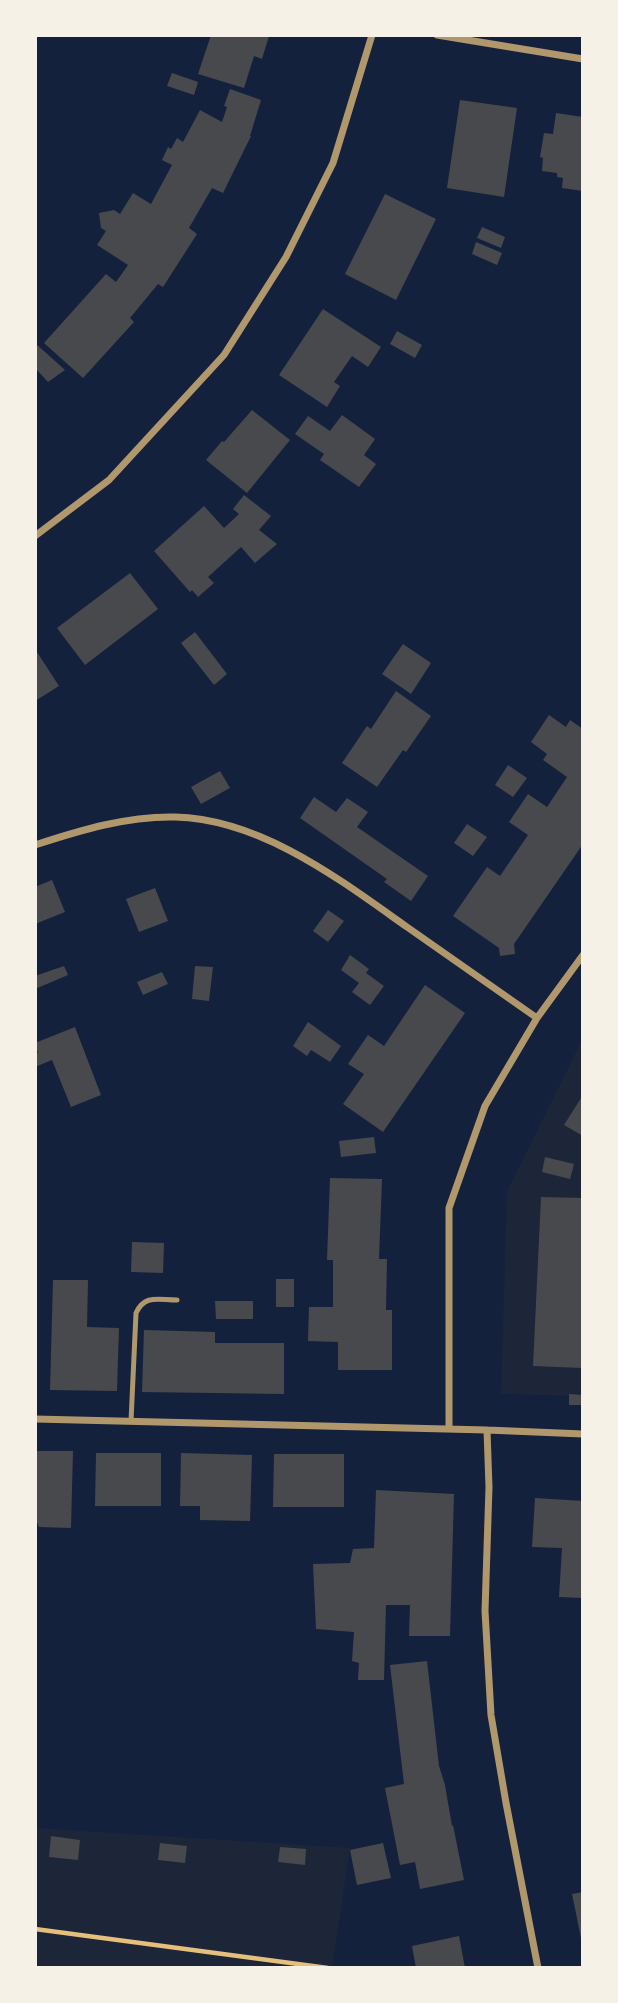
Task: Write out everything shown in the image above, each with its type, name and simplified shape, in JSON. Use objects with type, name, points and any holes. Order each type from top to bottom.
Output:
[{"type":"street","points":[[35,536],[109,480],[224,355],[286,257],[333,163],[372,35]]},
{"type":"street","points":[[437,35],[583,59]]},
{"type":"street","points":[[35,845],[88,828],[146,817],[178,817],[218,822],[257,836],[325,870],[537,1018]]},
{"type":"street","points":[[449,1429],[449,1208],[485,1106],[537,1018],[583,955]]},
{"type":"street","points":[[35,1419],[583,1434]]},
{"type":"street","points":[[488,1430],[485,1611],[491,1715],[538,1968]]},
{"type":"lane","points":[[131,1421],[136,1313],[140,1303],[148,1299],[177,1300]]},
{"type":"path","points":[[35,1929],[328,1968]]},
{"type":"shaded area","points":[[583,1038],[583,1396],[501,1394],[507,1191]]},
{"type":"shaded area","points":[[35,1828],[350,1848],[332,1968],[35,1968]]},
{"type":"building","points":[[211,35],[269,36],[262,59],[254,56],[244,88],[198,74]]},
{"type":"building","points":[[172,73],[198,82],[194,95],[167,86]]},
{"type":"building","points":[[230,89],[261,100],[251,136],[223,193],[212,188],[189,228],[197,234],[163,287],[158,284],[130,318],[134,322],[83,378],[44,343],[106,274],[116,282],[128,265],[97,245],[106,231],[101,228],[99,213],[114,210],[120,214],[133,193],[151,204],[172,165],[162,160],[168,147],[171,149],[177,138],[183,142],[200,110],[222,122]]},
{"type":"building","points":[[460,100],[517,108],[504,197],[447,188]]},
{"type":"building","points":[[556,113],[583,117],[583,191],[562,188],[563,178],[557,177],[557,173],[542,171],[543,158],[540,157],[544,133],[553,134]]},
{"type":"building","points":[[385,194],[436,219],[396,300],[345,274]]},
{"type":"building","points":[[482,227],[505,237],[501,248],[477,238]]},
{"type":"building","points":[[476,242],[502,253],[497,265],[472,254]]},
{"type":"building","points":[[323,309],[381,347],[368,367],[352,356],[334,382],[340,386],[327,407],[279,375]]},
{"type":"building","points":[[397,331],[422,345],[415,358],[390,344]]},
{"type":"building","points":[[35,343],[65,370],[48,382],[35,368]]},
{"type":"building","points":[[252,410],[290,440],[247,493],[206,460]]},
{"type":"building","points":[[342,415],[375,439],[364,455],[376,464],[359,487],[320,460],[324,454],[295,434],[308,416],[330,431]]},
{"type":"building","points":[[244,495],[271,516],[259,530],[277,544],[255,563],[241,547],[208,577],[214,583],[198,597],[192,590],[190,592],[154,551],[204,506],[224,528],[239,514],[233,509]]},
{"type":"building","points":[[130,573],[158,609],[85,665],[57,628]]},
{"type":"building","points":[[195,632],[227,674],[214,685],[181,643]]},
{"type":"building","points":[[403,644],[431,663],[411,694],[382,674]]},
{"type":"building","points":[[35,649],[59,686],[35,701]]},
{"type":"building","points":[[396,691],[431,716],[377,787],[342,763],[367,726],[371,729]]},
{"type":"building","points":[[549,715],[566,727],[570,720],[583,729],[583,844],[514,944],[515,954],[500,956],[499,948],[453,916],[487,867],[500,876],[528,835],[509,822],[528,794],[547,807],[567,777],[543,760],[547,754],[531,742]]},
{"type":"building","points":[[508,765],[527,778],[513,797],[495,785]]},
{"type":"building","points":[[220,771],[230,788],[201,804],[191,787]]},
{"type":"building","points":[[314,797],[336,812],[347,798],[368,812],[357,827],[428,876],[411,901],[384,882],[387,879],[300,818]]},
{"type":"building","points":[[467,824],[487,837],[473,856],[454,843]]},
{"type":"building","points":[[52,880],[65,912],[35,924],[35,887]]},
{"type":"building","points":[[155,888],[168,921],[139,932],[126,899]]},
{"type":"building","points":[[328,910],[344,921],[328,942],[313,931]]},
{"type":"building","points":[[350,955],[369,969],[366,973],[384,986],[370,1005],[352,992],[359,983],[341,970]]},
{"type":"building","points":[[64,966],[68,975],[35,989],[35,976]]},
{"type":"building","points":[[195,966],[213,967],[209,1001],[192,999]]},
{"type":"building","points":[[162,972],[168,984],[143,995],[137,982]]},
{"type":"building","points":[[425,985],[465,1013],[383,1132],[343,1104],[364,1074],[348,1064],[368,1035],[384,1046]]},
{"type":"building","points":[[308,1022],[341,1046],[330,1062],[311,1050],[307,1056],[293,1046]]},
{"type":"building","points":[[75,1027],[101,1095],[71,1107],[52,1060],[35,1067],[35,1054],[38,1053],[35,1043]]},
{"type":"building","points":[[583,1095],[583,1136],[564,1125]]},
{"type":"building","points":[[374,1137],[376,1153],[341,1157],[339,1141]]},
{"type":"building","points":[[545,1157],[574,1164],[570,1179],[542,1172]]},
{"type":"building","points":[[330,1178],[382,1179],[379,1259],[387,1259],[386,1310],[392,1310],[392,1370],[338,1370],[338,1342],[308,1341],[309,1307],[333,1307],[333,1260],[327,1260]]},
{"type":"building","points":[[541,1197],[583,1198],[582,1368],[533,1366]]},
{"type":"building","points":[[132,1242],[164,1243],[163,1273],[131,1272]]},
{"type":"building","points":[[276,1279],[294,1279],[294,1307],[276,1307]]},
{"type":"building","points":[[53,1280],[88,1280],[87,1327],[119,1328],[117,1391],[50,1390]]},
{"type":"building","points":[[215,1301],[253,1301],[253,1319],[216,1319]]},
{"type":"building","points":[[144,1330],[215,1332],[215,1343],[284,1343],[284,1394],[142,1392]]},
{"type":"building","points":[[569,1394],[583,1395],[583,1405],[569,1405]]},
{"type":"building","points":[[35,1451],[73,1451],[71,1528],[39,1527],[35,1518]]},
{"type":"building","points":[[96,1453],[161,1453],[161,1506],[95,1506]]},
{"type":"building","points":[[181,1453],[252,1455],[250,1521],[200,1520],[200,1506],[180,1506]]},
{"type":"building","points":[[274,1454],[344,1454],[344,1507],[273,1507]]},
{"type":"building","points":[[376,1490],[454,1494],[450,1636],[409,1636],[410,1605],[386,1605],[384,1680],[358,1680],[359,1663],[352,1661],[354,1632],[316,1629],[313,1564],[350,1563],[353,1549],[374,1548]]},
{"type":"building","points":[[535,1498],[583,1501],[583,1598],[559,1597],[562,1548],[532,1547]]},
{"type":"building","points":[[427,1661],[439,1766],[464,1880],[420,1889],[415,1862],[400,1865],[385,1788],[404,1784],[390,1665]]},
{"type":"building","points":[[51,1836],[80,1840],[78,1860],[49,1857]]},
{"type":"building","points":[[160,1843],[187,1846],[185,1863],[158,1860]]},
{"type":"building","points":[[383,1843],[391,1878],[357,1885],[350,1850]]},
{"type":"building","points":[[280,1847],[306,1849],[305,1865],[278,1862]]},
{"type":"building","points":[[583,1892],[583,1943],[582,1943],[572,1894]]},
{"type":"building","points":[[459,1936],[465,1968],[416,1968],[412,1946]]}]
